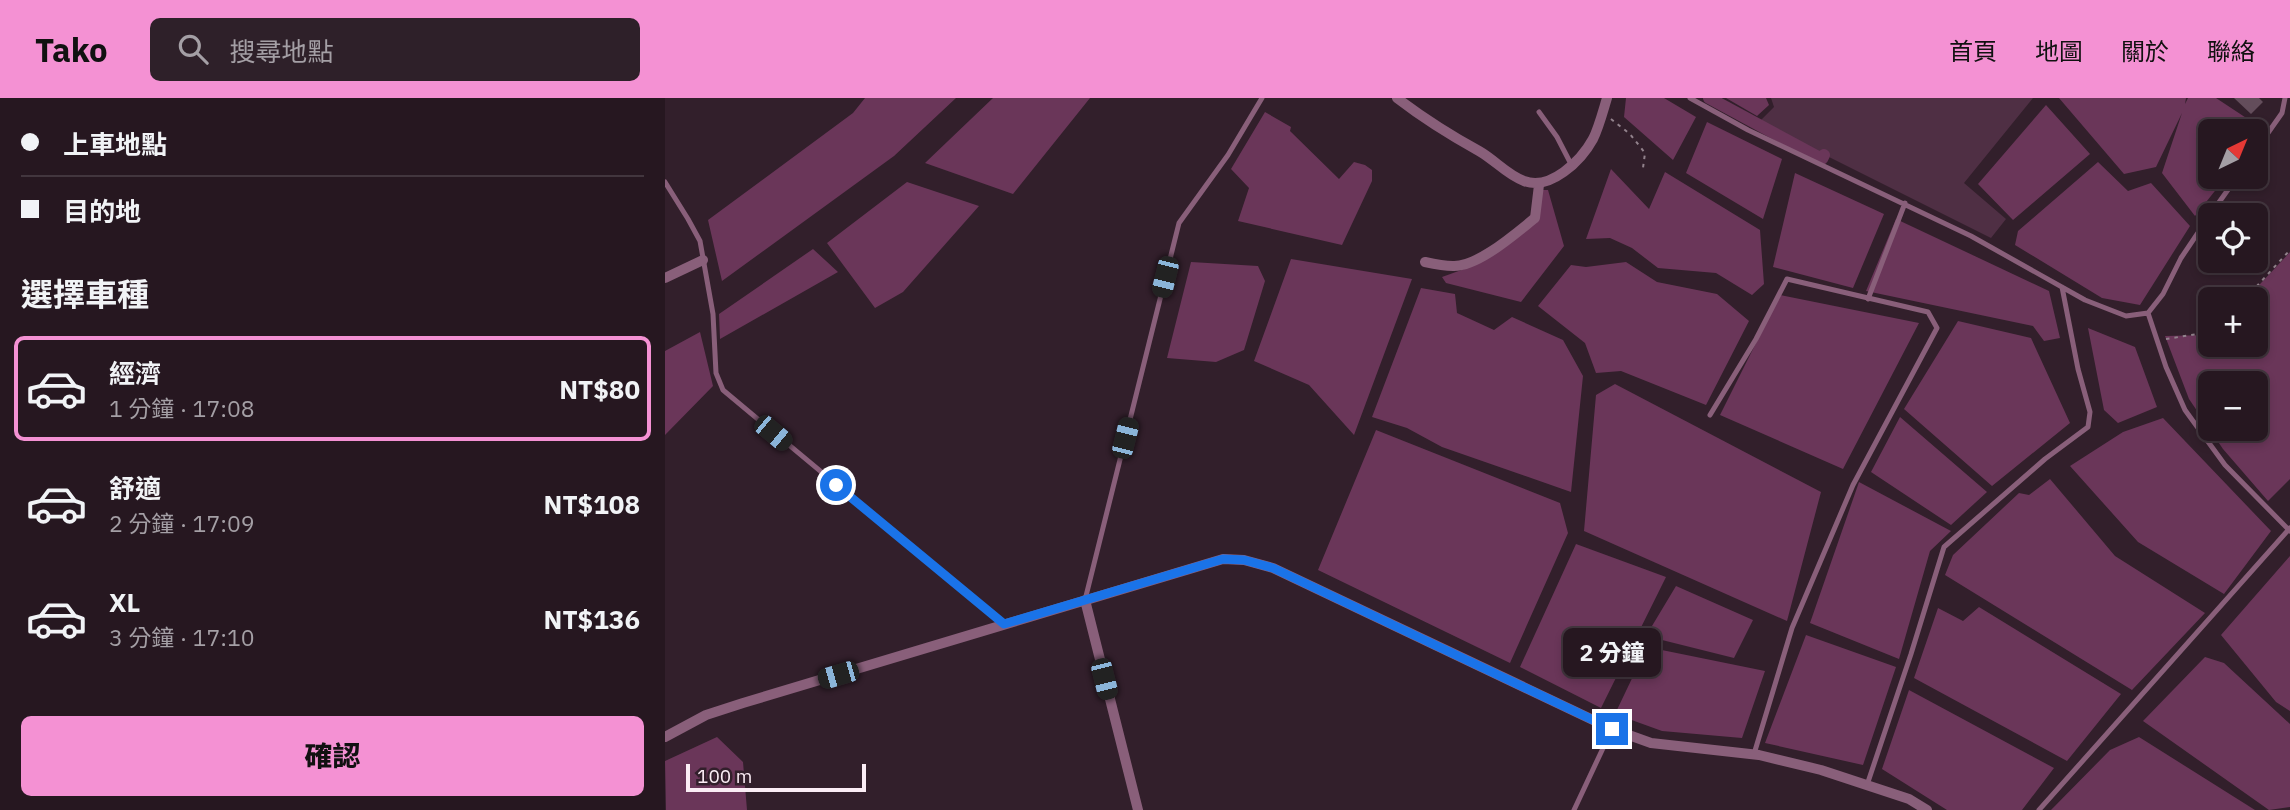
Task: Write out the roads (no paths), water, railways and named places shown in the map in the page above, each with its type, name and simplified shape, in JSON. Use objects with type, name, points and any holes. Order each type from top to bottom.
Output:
[{"type":"street","points":[[1397,98],[1515,177],[1539,184],[1548,182],[1572,166],[1593,140],[1607,98]]},
{"type":"street","points":[[1425,262],[1455,267],[1481,257],[1504,243],[1535,218],[1539,184]]},
{"type":"street","points":[[665,278],[703,260]]},
{"type":"street","points":[[665,737],[706,715],[1223,559],[1244,560],[1273,568],[1612,729],[1651,743],[1754,754],[1821,770],[1909,799],[1927,810]]},
{"type":"street","points":[[1085,600],[1137,810]]},
{"type":"lane","points":[[1085,600],[1179,223],[1228,155],[1262,98]]},
{"type":"lane","points":[[1690,98],[1748,130],[1971,236],[2085,300],[2126,316],[2148,313],[2164,294],[2181,258],[2198,233]]},
{"type":"lane","points":[[2268,132],[2281,113],[2285,98]]},
{"type":"lane","points":[[1539,112],[1557,137],[1572,166]]},
{"type":"lane","points":[[665,182],[700,241],[713,314],[716,373],[723,390],[1004,624]]},
{"type":"lane","points":[[1868,299],[1905,203]]},
{"type":"lane","points":[[1710,415],[1756,339],[1787,278],[1928,312],[1937,328],[1853,485],[1792,628],[1754,754]]},
{"type":"lane","points":[[1867,785],[1944,547],[2045,459],[2088,427],[2090,412],[2078,369],[2062,287]]},
{"type":"lane","points":[[2039,810],[2290,530],[2225,466],[2185,410],[2166,367],[2148,313]]},
{"type":"lane","points":[[1574,810],[1612,729]]},
{"type":"waterway","points":[[1709,98],[1822,159],[1824,155]]}]
